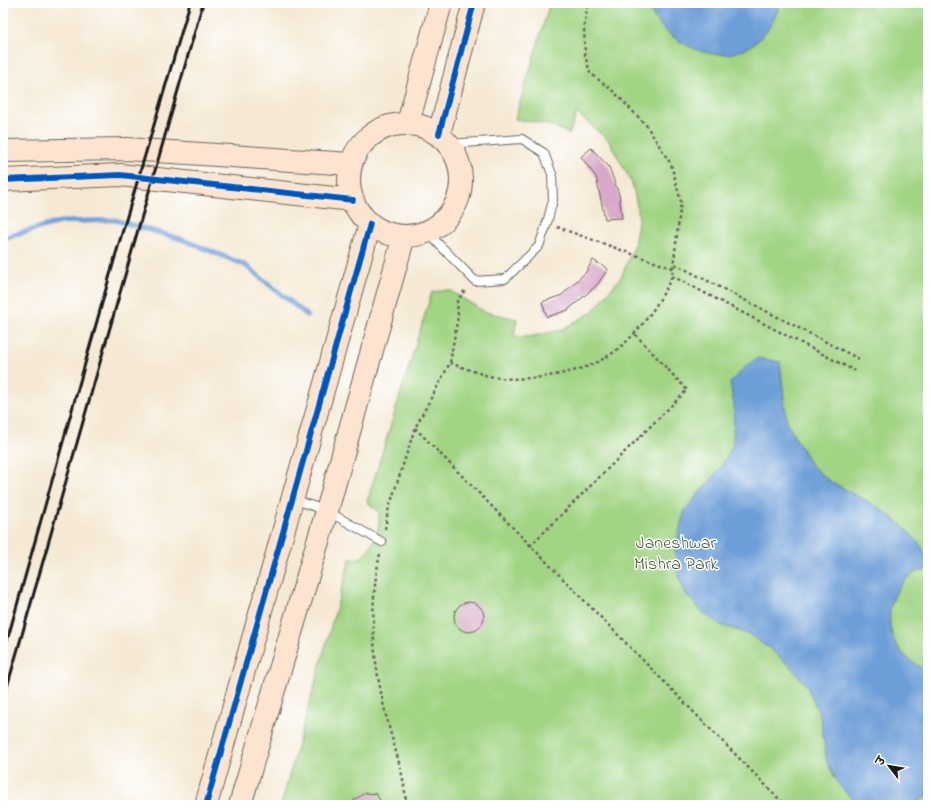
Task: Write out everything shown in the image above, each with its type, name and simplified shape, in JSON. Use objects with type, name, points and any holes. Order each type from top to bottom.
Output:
[{"type":"street","points":[[408,123],[441,3]]},
{"type":"street","points":[[444,139],[474,3]]},
{"type":"street","points":[[408,123],[424,127],[444,139],[456,156],[461,170],[461,184],[458,198],[452,210],[443,221],[418,235],[404,236],[380,230],[370,224],[360,213],[353,200],[349,188],[349,176],[351,164],[357,150],[367,138],[379,130],[393,124],[408,123]]},
{"type":"street","points":[[3,151],[127,149],[351,164]]},
{"type":"street","points":[[3,180],[120,175],[353,200]]},
{"type":"street","points":[[206,805],[370,224]]},
{"type":"street","points":[[240,805],[327,512],[404,236]]},
{"type":"lane","points":[[426,231],[475,281],[505,279],[538,246],[547,223],[552,200],[552,174],[544,153],[522,139],[444,139]]},
{"type":"lane","points":[[293,499],[327,512],[382,542]]},
{"type":"path","points":[[450,363],[499,378],[537,378],[568,372],[603,359],[635,334],[668,285],[672,276],[675,264],[681,202],[671,164],[646,124],[613,92],[590,73],[585,55],[584,28],[588,3]]},
{"type":"path","points":[[547,223],[674,269]]},
{"type":"path","points":[[675,264],[861,360]]},
{"type":"path","points":[[672,276],[855,371]]},
{"type":"path","points":[[406,805],[402,773],[377,676],[373,635],[374,579],[388,511],[415,428],[450,363],[458,316],[457,301],[462,292],[475,281]]},
{"type":"path","points":[[530,546],[687,390],[635,334]]},
{"type":"path","points":[[415,428],[785,805]]},
{"type":"green space","name":"Janeshwar Mishra Park","points":[[550,3],[928,3],[928,805],[281,805],[350,559],[361,558],[372,543],[379,525],[379,512],[367,502],[432,292],[449,290],[485,312],[517,319],[514,336],[529,337],[561,330],[592,312],[621,277],[634,247],[639,215],[632,183],[609,141],[577,113],[569,134],[536,122],[515,119]]},
{"type":"water","points":[[646,3],[780,3],[774,18],[766,31],[757,41],[745,49],[732,53],[718,54],[704,52],[688,46],[674,37],[659,24]]},
{"type":"water","points":[[758,358],[780,362],[787,423],[811,465],[828,480],[878,507],[903,526],[918,542],[928,558],[928,569],[914,573],[902,585],[894,598],[890,612],[890,626],[894,640],[902,652],[913,663],[928,670],[928,796],[912,805],[864,805],[852,799],[838,784],[827,762],[820,716],[807,686],[789,665],[769,648],[748,634],[721,625],[704,614],[685,593],[678,574],[675,551],[685,510],[722,466],[733,444],[734,405],[730,383],[747,365]]},
{"type":"building","points":[[591,148],[609,167],[619,194],[622,218],[605,219],[596,177],[581,157]]},
{"type":"building","points":[[593,260],[608,269],[597,285],[568,310],[547,317],[542,302],[562,295],[586,272]]},
{"type":"building","points":[[469,602],[480,606],[484,617],[480,628],[469,632],[458,628],[454,617],[458,606]]},
{"type":"building","points":[[365,793],[376,794],[383,805],[353,805],[354,800]]},
{"type":"waterway","points":[[3,238],[60,222],[115,220],[181,239],[245,265],[307,315]]},
{"type":"railway","points":[[3,655],[115,257],[190,3]]},
{"type":"railway","points":[[3,701],[203,3]]},
{"type":"cycle path","points":[[439,134],[474,3]]},
{"type":"cycle path","points":[[3,180],[120,175],[353,200]]},
{"type":"cycle path","points":[[206,805],[370,224]]}]
